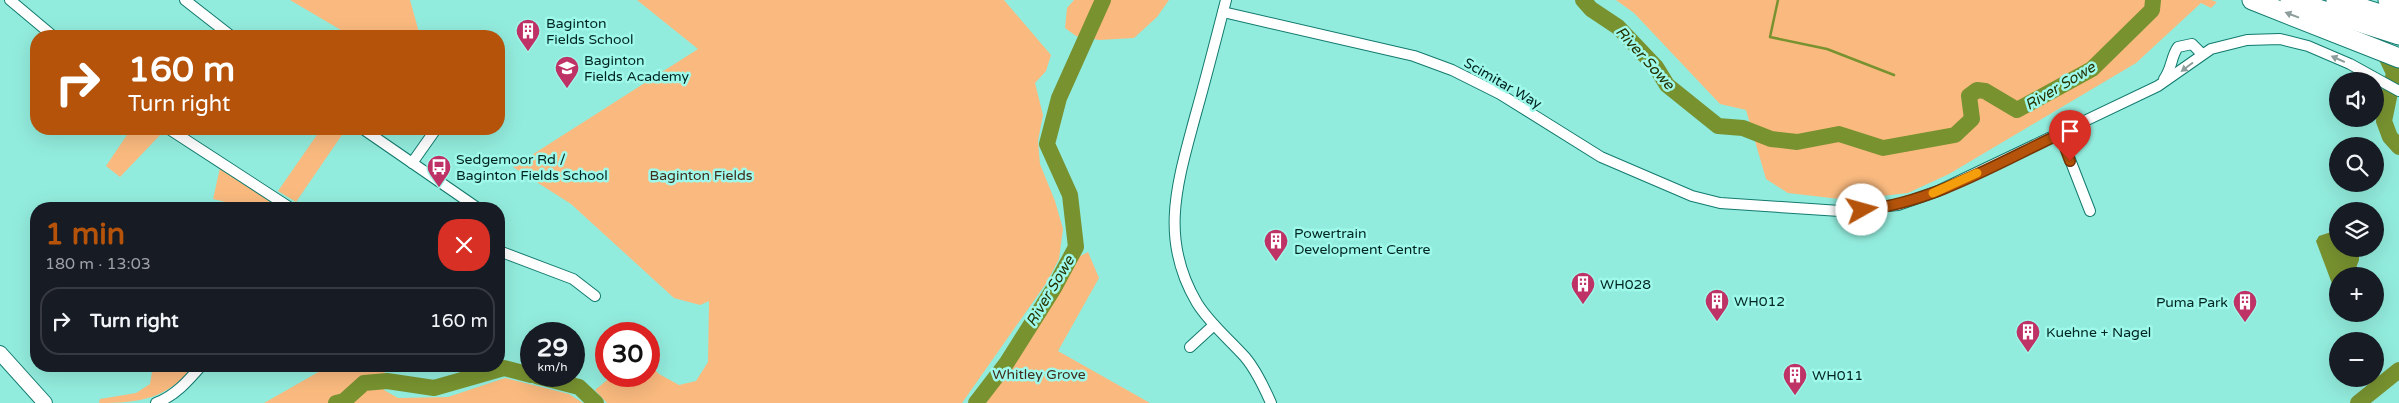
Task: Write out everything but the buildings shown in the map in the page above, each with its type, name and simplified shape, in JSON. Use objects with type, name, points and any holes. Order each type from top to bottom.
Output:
[{"type":"highway","points":[[2252,0],[2397,57]]},
{"type":"highway","points":[[2290,0],[2354,22],[2395,29]]},
{"type":"highway","points":[[2340,1],[2382,6],[2399,2]]},
{"type":"highway","points":[[2382,6],[2395,29]]},
{"type":"main road","points":[[0,352],[45,403]]},
{"type":"street","points":[[10,0],[46,30]]},
{"type":"street","points":[[185,0],[223,30]]},
{"type":"street","points":[[1226,0],[1177,184],[1174,220],[1175,246],[1180,265],[1198,304],[1214,325],[1246,358],[1271,403]]},
{"type":"street","name":"Scimitar Way","points":[[1223,12],[1414,56],[1452,70],[1500,94],[1578,145],[1601,157],[1692,196],[1720,203],[1840,211],[1898,205],[1938,191],[2060,134],[2158,86],[2186,68],[2202,54],[2229,43],[2262,38],[2280,39],[2308,46],[2399,91]]},
{"type":"street","points":[[2158,86],[2169,72],[2178,47],[2192,44],[2202,54]]},
{"type":"street","points":[[2060,134],[2090,211]]},
{"type":"street","points":[[178,135],[281,202]]},
{"type":"street","points":[[372,135],[469,202]]},
{"type":"street","points":[[412,163],[432,135]]},
{"type":"street","points":[[505,254],[573,280],[596,296]]},
{"type":"street","points":[[1190,347],[1214,325]]},
{"type":"street","points":[[156,403],[174,393],[195,372]]},
{"type":"green space","points":[[290,0],[410,0],[418,30],[341,30]]},
{"type":"green space","name":"Baginton Fields","points":[[637,0],[1004,0],[1051,55],[1046,71],[1035,83],[1043,115],[1038,141],[1040,164],[1055,201],[1063,229],[1059,259],[1047,282],[962,403],[607,403],[595,390],[599,387],[660,387],[660,375],[679,385],[696,381],[708,362],[709,301],[700,305],[674,298],[571,204],[513,167],[698,49]]},
{"type":"green space","points":[[1074,0],[1169,0],[1157,17],[1134,38],[1099,40],[1076,36],[1065,28],[1067,8]]},
{"type":"green space","points":[[1616,0],[2211,0],[2217,2],[2211,8],[2201,3],[2136,63],[1949,174],[1908,193],[1848,200],[1788,193],[1766,179],[1746,110],[1720,104],[1634,13]]},
{"type":"green space","points":[[127,135],[160,135],[120,177],[106,166]]},
{"type":"green space","points":[[317,135],[342,135],[296,202],[278,191]]},
{"type":"green space","points":[[220,168],[271,202],[225,202],[213,199]]},
{"type":"green space","name":"Whitley Grove","points":[[1088,252],[1099,278],[1058,351],[1150,403],[986,403],[1012,364],[1073,260]]},
{"type":"green space","points":[[152,372],[189,372],[173,386],[152,397],[128,402],[99,403],[100,399],[136,393],[150,384]]},
{"type":"green space","points":[[318,372],[385,372],[384,390],[398,398],[448,397],[505,378],[520,382],[520,387],[541,387],[569,394],[583,403],[264,403]]},
{"type":"shaded area","points":[[2329,233],[2329,257],[2359,257],[2356,267],[2329,267],[2329,276],[2316,241],[2319,236]]},
{"type":"waterway","name":"River Sowe","points":[[976,403],[1006,364],[1054,288],[1076,247],[1070,195],[1047,144],[1059,98],[1103,0]]},
{"type":"waterway","name":"River Sowe","points":[[1583,0],[1591,9],[1618,27],[1656,67],[1667,85],[1718,126],[1743,128],[1771,139],[1797,142],[1839,134],[1883,148],[1955,135],[1972,119],[1969,96],[1977,90],[1985,91],[2017,110],[2092,69],[2152,10],[2153,0]]},
{"type":"waterway","points":[[1778,0],[1770,37],[1827,49],[1894,75]]},
{"type":"waterway","points":[[2368,18],[2394,73],[2384,121],[2390,137],[2399,147]]},
{"type":"waterway","name":"River Sowe","points":[[505,368],[520,372]]},
{"type":"waterway","points":[[2358,403],[2399,370]]},
{"type":"waterway","name":"River Sowe","points":[[336,403],[344,401],[364,383],[387,381],[434,388],[490,372]]},
{"type":"waterway","name":"River Sowe","points":[[579,387],[596,403]]},
{"type":"slow traffic","points":[[1933,193],[1977,173]]},
{"type":"place","name":"Baginton Fields School","points":[[528,52]]},
{"type":"place","name":"Baginton Fields Academy","points":[[567,89]]},
{"type":"place","name":"Sedgemoor Rd / Baginton Fields School","points":[[439,188]]},
{"type":"place","name":"Powertrain Development Centre","points":[[1276,262]]},
{"type":"place","name":"WH028","points":[[1583,305]]},
{"type":"place","name":"WH012","points":[[1717,322]]},
{"type":"place","name":"Puma Park","points":[[2245,323]]},
{"type":"place","name":"Kuehne + Nagel","points":[[2028,353]]},
{"type":"place","name":"WH011","points":[[1795,396]]},
{"type":"route","points":[[1862,210],[1898,205],[1938,191],[2060,134],[2070,161]]}]
